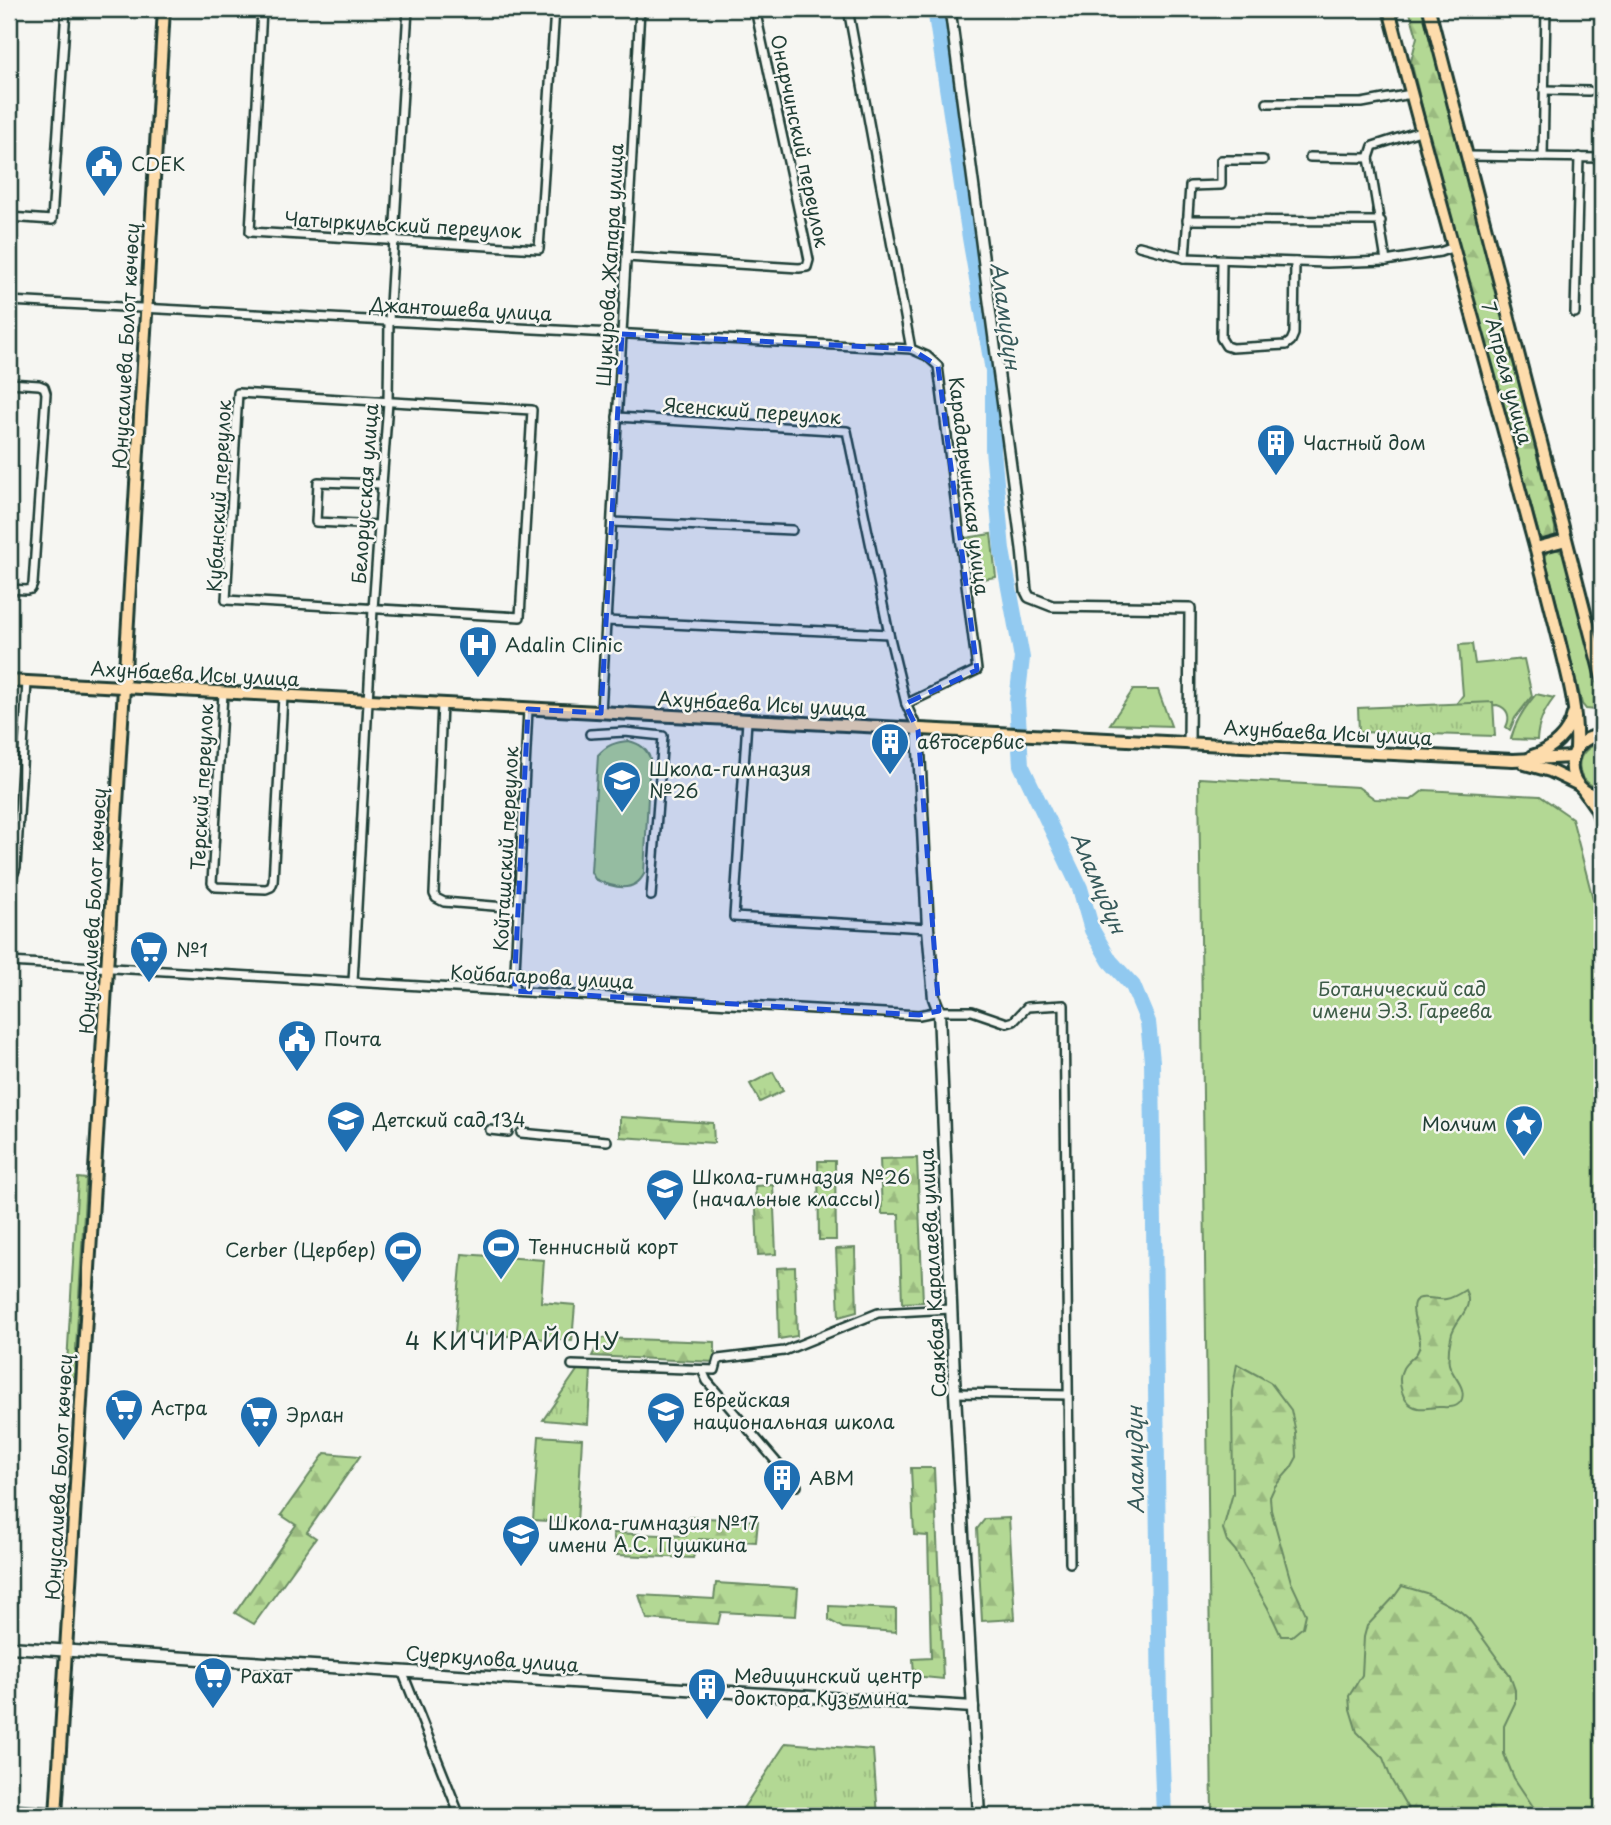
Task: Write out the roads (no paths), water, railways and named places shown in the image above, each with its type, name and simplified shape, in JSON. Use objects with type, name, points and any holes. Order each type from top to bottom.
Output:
[{"type":"main road","name":"Юнусалиева Болот көчөсү","points":[[56,1814],[164,9]]},
{"type":"main road","name":"7 Апреля улица","points":[[1389,9],[1420,131],[1536,548],[1575,707],[1577,730],[1571,767],[1581,788]]},
{"type":"main road","name":"7 Апреля улица","points":[[1429,9],[1602,678]]},
{"type":"main road","points":[[1536,548],[1566,540]]},
{"type":"main road","name":"Ахунбаева Исы улица","points":[[9,681],[1513,760],[1574,753]]},
{"type":"main road","points":[[1513,760],[1538,754],[1561,738],[1571,723],[1575,707]]},
{"type":"main road","name":"Саякбая Каралаева улица","points":[[918,730],[928,929],[934,998],[939,1011],[951,1309],[979,1816]]},
{"type":"main road","points":[[1574,753],[1589,738],[1602,735]]},
{"type":"main road","name":"Ахунбаева Исы улица","points":[[1513,760],[1550,771],[1592,795],[1602,797]]},
{"type":"main road","points":[[1581,788],[1596,808],[1602,824]]},
{"type":"main road","name":"Суеркулова улица","points":[[9,1647],[973,1707]]},
{"type":"street","points":[[9,217],[51,220],[65,9]]},
{"type":"street","name":"Чатыркульский переулок","points":[[262,9],[250,232],[538,249],[555,9]]},
{"type":"street","name":"Белорусская улица","points":[[353,982],[373,609],[388,402],[388,321],[408,9]]},
{"type":"street","name":"Шукурова Жапара улица","points":[[601,713],[640,9]]},
{"type":"street","name":"Онарчинский переулок","points":[[626,257],[807,267],[807,250],[755,9]]},
{"type":"street","points":[[848,9],[911,349]]},
{"type":"street","points":[[950,9],[1026,591],[1029,597],[1052,606],[1190,608],[1189,744]]},
{"type":"street","points":[[1543,157],[1546,9]]},
{"type":"street","points":[[1544,90],[1589,91]]},
{"type":"street","points":[[1267,103],[1362,103],[1411,93]]},
{"type":"street","points":[[1386,261],[1369,158],[1373,146],[1420,131]]},
{"type":"street","points":[[1467,156],[1602,158]]},
{"type":"street","points":[[1310,157],[1369,158]]},
{"type":"street","points":[[1575,313],[1579,157]]},
{"type":"street","points":[[1185,258],[1190,186],[1221,185],[1222,160],[1263,160]]},
{"type":"street","points":[[1187,220],[1381,221]]},
{"type":"street","points":[[1139,246],[1185,258],[1295,262],[1386,261],[1454,247]]},
{"type":"street","points":[[1222,260],[1221,338],[1224,344],[1232,348],[1286,345],[1291,341],[1294,334],[1295,262]]},
{"type":"street","name":"Джантошева улица","points":[[9,301],[911,349]]},
{"type":"street","name":"Карадарьинская улица","points":[[906,704],[977,670],[938,366],[927,356],[911,349]]},
{"type":"street","points":[[9,383],[39,385],[44,387],[46,393],[33,584],[31,589],[27,590],[9,589]]},
{"type":"street","name":"Кубанский переулок","points":[[238,393],[388,402],[532,410],[520,617],[226,600],[238,393]]},
{"type":"street","name":"Ясенский переулок","points":[[617,417],[847,431],[906,704]]},
{"type":"street","points":[[379,525],[316,522],[318,482],[382,484]]},
{"type":"street","points":[[611,522],[792,530]]},
{"type":"street","points":[[606,621],[889,634]]},
{"type":"street","points":[[9,876],[14,873],[16,867],[27,682]]},
{"type":"street","name":"Терский переулок","points":[[223,693],[212,883],[216,887],[271,887],[283,696]]},
{"type":"street","points":[[906,704],[918,730]]},
{"type":"street","points":[[442,705],[434,894],[444,902],[518,908]]},
{"type":"street","name":"Койташский переулок","points":[[514,992],[528,709]]},
{"type":"street","points":[[747,721],[734,918],[928,929]]},
{"type":"street","points":[[590,734],[625,732],[663,736],[651,896]]},
{"type":"street","name":"Койбагарова улица","points":[[9,962],[919,1015],[939,1011],[972,1011],[1007,1023],[1014,1021],[1027,1007],[1064,1005],[1068,1395]]},
{"type":"street","points":[[490,1130],[508,1132]]},
{"type":"street","points":[[521,1133],[607,1141]]},
{"type":"street","points":[[572,1365],[715,1370],[718,1359],[784,1351],[878,1313],[951,1309]]},
{"type":"street","points":[[702,1370],[707,1381],[797,1486]]},
{"type":"street","points":[[956,1393],[1068,1395],[1070,1563]]},
{"type":"street","points":[[402,1671],[460,1816]]},
{"type":"street","points":[[9,1809],[56,1814]]},
{"type":"waterway","name":"Аламүдүн","points":[[935,9],[993,371],[993,449],[1002,550],[1022,658],[1017,701],[1021,765],[1080,888],[1092,930],[1110,961],[1133,986],[1148,1022],[1152,1061],[1160,1713],[1164,1816]]},
{"type":"place","name":"CDEK","points":[[104,198]]},
{"type":"place","name":"Частный дом","points":[[1276,477]]},
{"type":"place","name":"Adalin Clinic","points":[[478,679]]},
{"type":"place","name":"автосервис","points":[[890,776]]},
{"type":"place","name":"Школа-гимназия №26","points":[[622,814]]},
{"type":"place","name":"№1","points":[[149,984]]},
{"type":"place","name":"Почта","points":[[297,1073]]},
{"type":"place","name":"Детский сад 134","points":[[346,1154]]},
{"type":"place","name":"Молчим","points":[[1524,1158]]},
{"type":"place","name":"Школа-гимназия №26 (начальные классы)","points":[[665,1222]]},
{"type":"place","name":"Теннисный корт","points":[[501,1281]]},
{"type":"place","name":"Cerber (Цербер)","points":[[403,1284]]},
{"type":"place","name":"Астра","points":[[124,1442]]},
{"type":"place","name":"Еврейская национальная школа","points":[[666,1445]]},
{"type":"place","name":"Эрлан","points":[[259,1449]]},
{"type":"place","name":"ABM","points":[[782,1512]]},
{"type":"place","name":"Школа-гимназия №17 имени А.С. Пушкина","points":[[521,1568]]},
{"type":"place","name":"Рахат","points":[[213,1710]]},
{"type":"place","name":"Медицинский центр доктора Кузьмина","points":[[707,1721]]},
{"type":"district","name":"4 КИЧИРАЙОНУ","points":[[513,1342]]},
{"type":"park label","name":"Ботанический сад имени Э.З. Гареева","points":[[1402,1000]]}]
